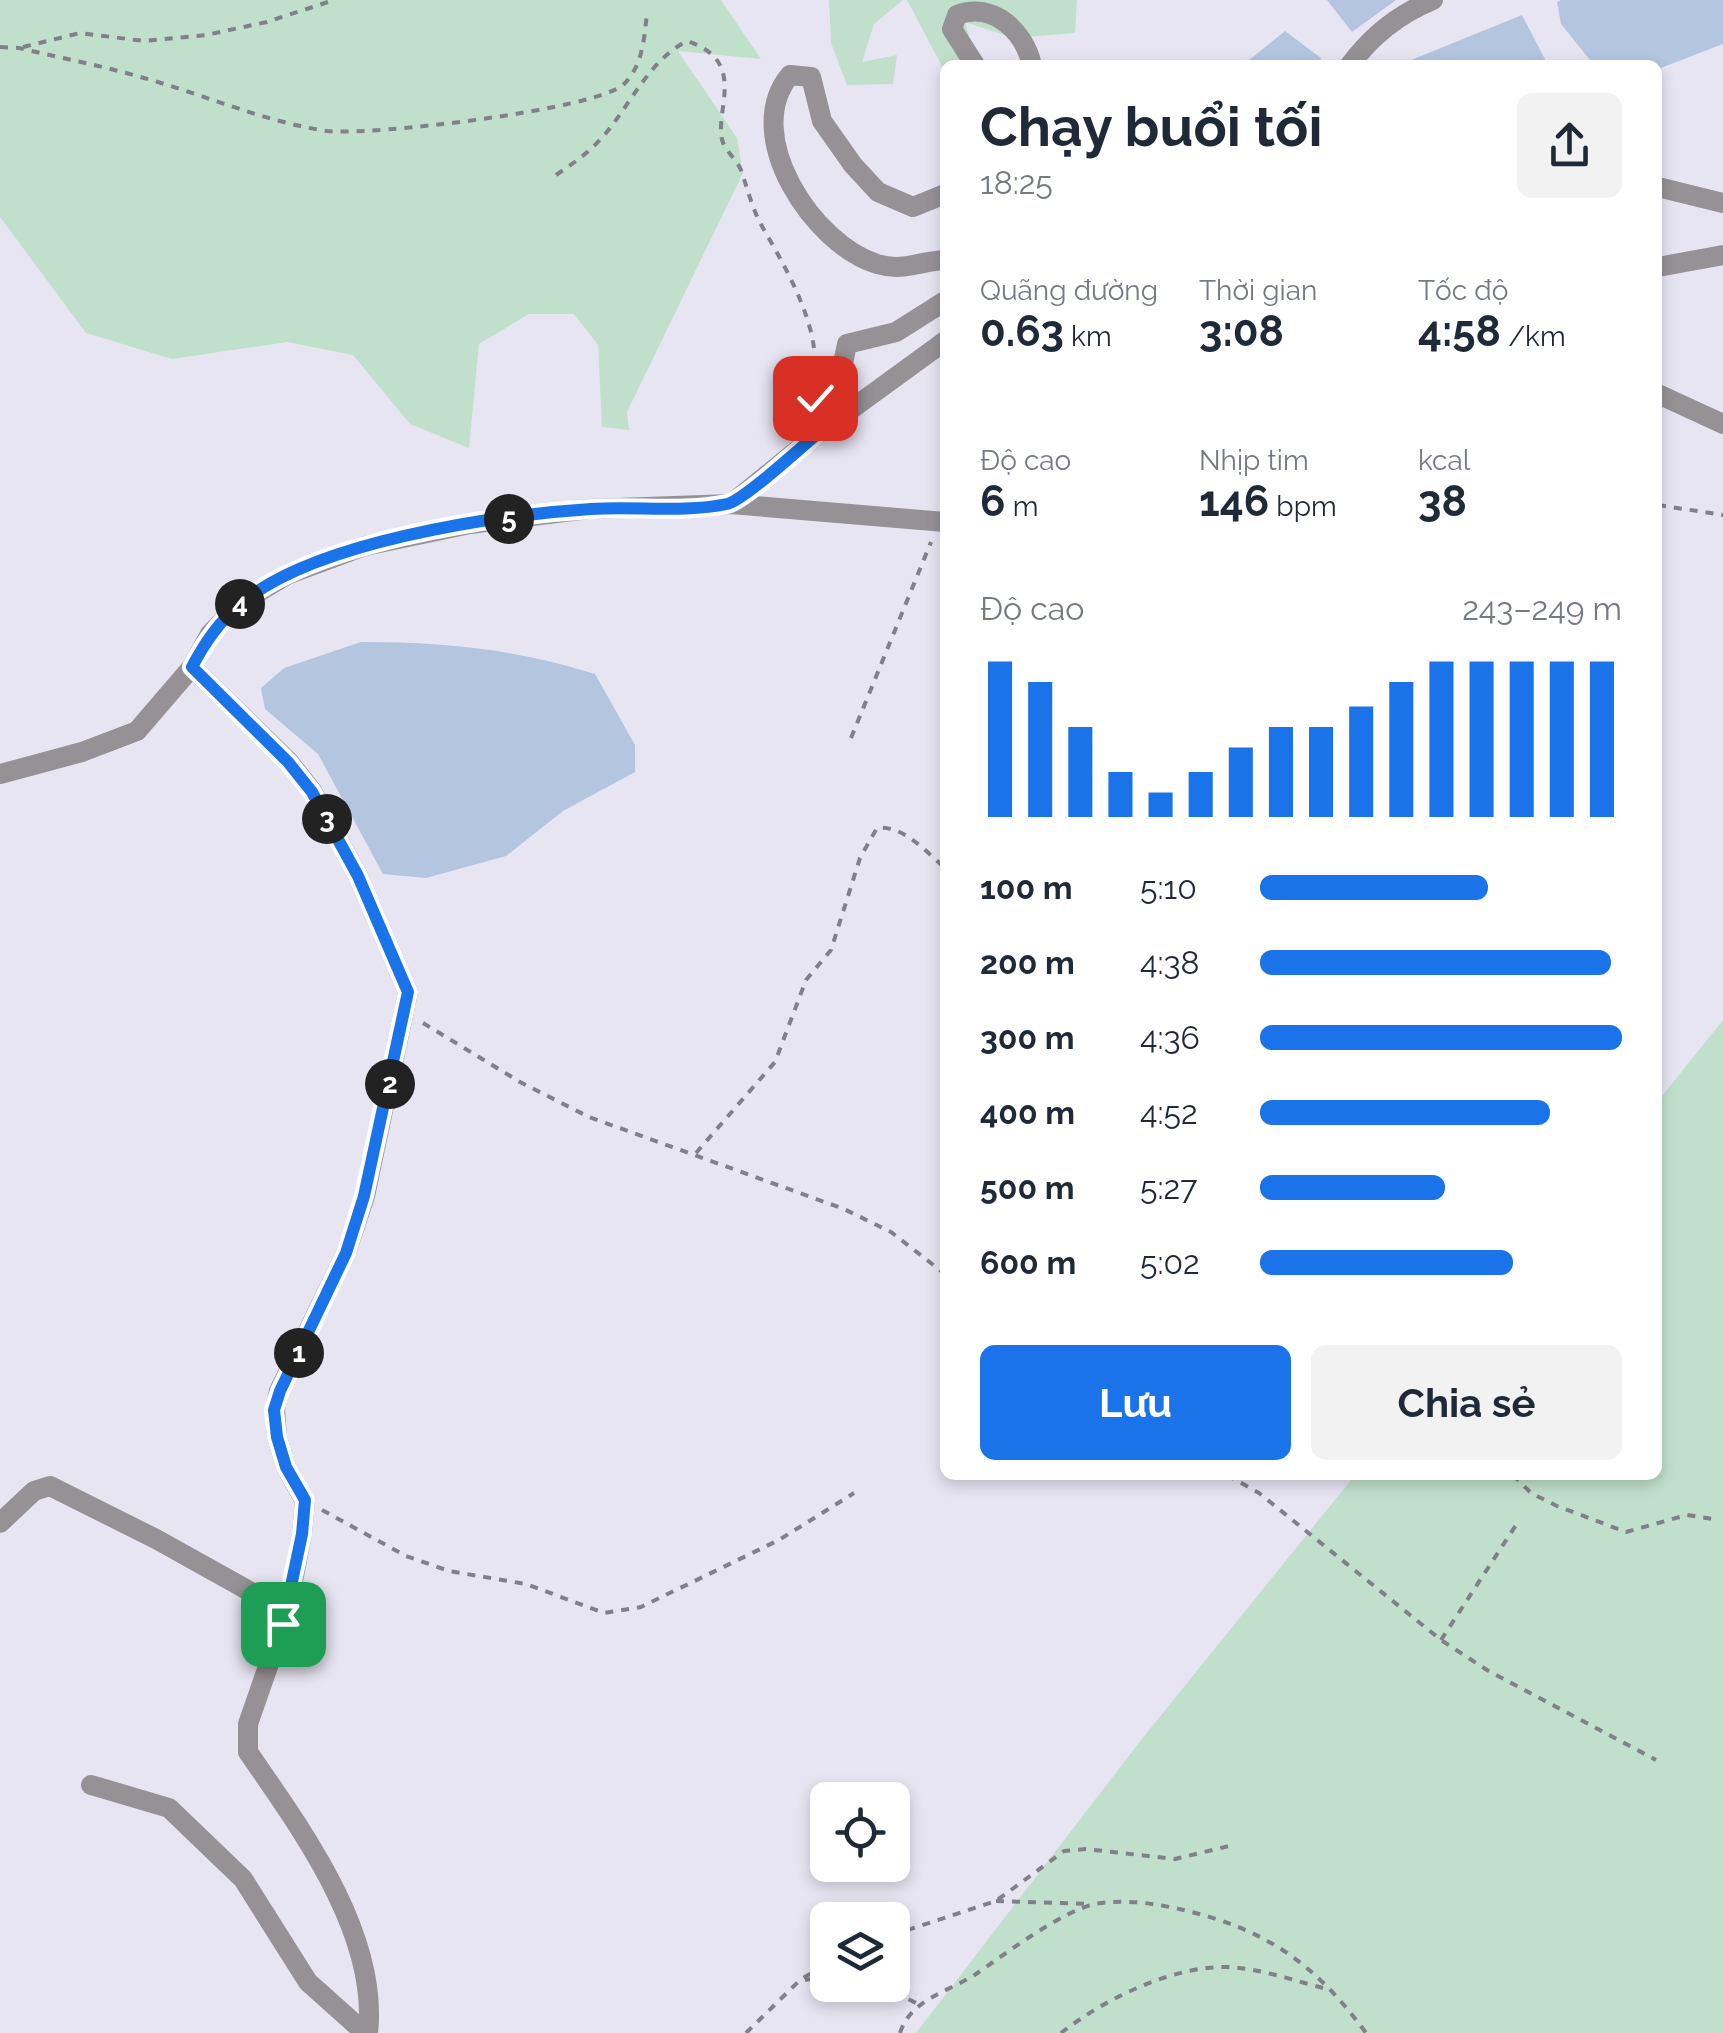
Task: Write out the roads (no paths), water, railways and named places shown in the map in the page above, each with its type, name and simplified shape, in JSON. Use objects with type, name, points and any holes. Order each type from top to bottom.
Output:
[{"type":"street","points":[[1354,60],[1376,34],[1410,9],[1433,0]]},
{"type":"street","points":[[973,60],[952,29],[957,14],[970,10],[998,16],[1023,37],[1030,60]]},
{"type":"street","points":[[940,196],[913,207],[878,192],[853,165],[822,120],[811,77],[790,74],[779,88],[773,118],[778,154],[794,188],[830,238],[853,254],[901,269],[940,261]]},
{"type":"street","points":[[1662,188],[1723,203]]},
{"type":"street","points":[[1662,266],[1723,255]]},
{"type":"street","points":[[816,435],[842,401],[841,373],[847,344],[896,332],[940,304]]},
{"type":"street","points":[[731,504],[816,435],[940,346]]},
{"type":"street","points":[[1662,396],[1723,424]]},
{"type":"street","points":[[0,774],[82,752],[136,731],[192,667],[210,634],[239,604],[287,574],[365,546],[470,524],[588,509],[731,504],[940,523]]},
{"type":"street","points":[[192,667],[288,762],[312,792],[358,876],[408,992],[364,1196],[346,1253],[274,1410],[286,1467],[305,1500],[286,1612],[248,1724],[248,1752],[302,1830],[340,1903],[363,1967],[366,2033]]},
{"type":"street","points":[[0,1523],[34,1491],[50,1486],[156,1539],[286,1612]]},
{"type":"street","points":[[90,1785],[169,1808],[243,1879],[308,1982],[366,2033]]},
{"type":"water","points":[[1327,0],[1396,0],[1352,32]]},
{"type":"water","points":[[1723,0],[1723,44],[1662,67],[1662,60],[1590,60],[1561,24],[1557,2]]},
{"type":"water","points":[[1522,15],[1545,60],[1411,60]]},
{"type":"water","points":[[1285,31],[1321,58],[1320,60],[1249,60]]},
{"type":"water","points":[[361,642],[479,649],[536,658],[595,674],[635,745],[635,772],[563,811],[506,856],[426,878],[383,874],[318,754],[265,709],[261,688],[284,668]]}]
